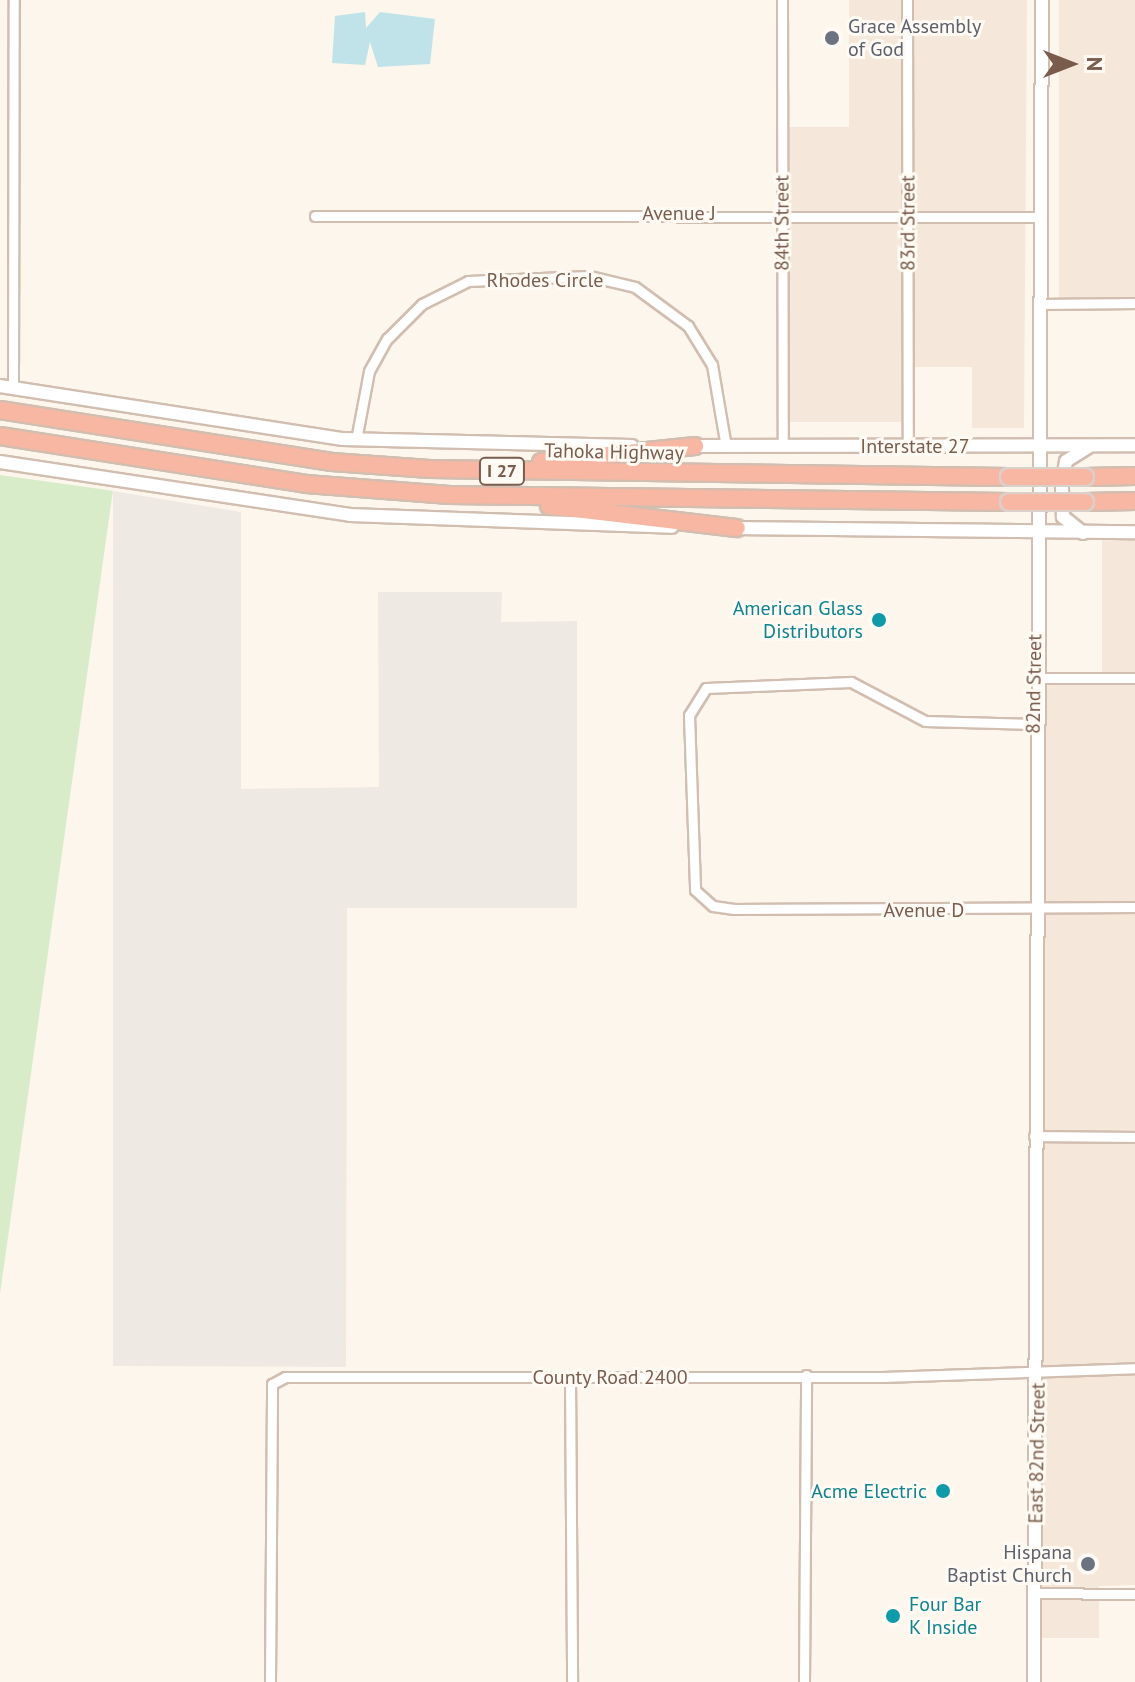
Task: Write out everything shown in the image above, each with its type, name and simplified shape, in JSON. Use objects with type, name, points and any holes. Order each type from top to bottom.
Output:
[{"type":"highway","name":"Tahoka Highway","points":[[0,410],[332,462],[461,470],[1135,476]]},
{"type":"highway","name":"I 27","points":[[0,436],[306,484],[464,496],[1135,501]]},
{"type":"highway","points":[[461,470],[695,446]]},
{"type":"highway","points":[[464,496],[737,528]]},
{"type":"main road","name":"82nd Street","points":[[1038,1368],[1034,1136],[1034,678],[1040,535],[1042,0]]},
{"type":"main road","name":"Tahoka Highway","points":[[6,387],[356,440],[695,446]]},
{"type":"main road","points":[[1085,534],[1066,522],[1062,484],[1066,461],[1091,445]]},
{"type":"main road","name":"Interstate 27","points":[[695,446],[1135,445]]},
{"type":"main road","points":[[0,462],[388,518],[1040,535],[1135,532]]},
{"type":"main road","name":"East 82nd Street","points":[[1034,1682],[1038,1368]]},
{"type":"street","points":[[6,387],[14,0]]},
{"type":"street","name":"84th Street","points":[[782,0],[783,446]]},
{"type":"street","name":"83rd Street","points":[[907,0],[908,447]]},
{"type":"street","name":"Avenue J","points":[[315,216],[1042,217]]},
{"type":"street","name":"Rhodes Circle","points":[[356,440],[369,371],[416,308],[468,281],[589,276],[635,287],[688,326],[712,365],[726,447]]},
{"type":"street","points":[[1042,304],[1135,303]]},
{"type":"street","points":[[1034,678],[1135,678]]},
{"type":"street","name":"Avenue D","points":[[1034,724],[925,721],[851,682],[716,684],[690,708],[689,873],[713,906],[1135,907]]},
{"type":"street","points":[[1034,1136],[1135,1137]]},
{"type":"street","name":"County Road 2400","points":[[270,1682],[272,1384],[285,1377],[934,1375],[1038,1368],[1135,1368]]},
{"type":"street","points":[[804,1682],[806,1375]]},
{"type":"street","points":[[570,1378],[572,1682]]},
{"type":"street","points":[[1034,1593],[1135,1594]]},
{"type":"shaded area","points":[[849,0],[1027,0],[1024,428],[972,428],[972,367],[906,367],[905,422],[786,422],[786,127],[849,127]]},
{"type":"shaded area","points":[[1059,0],[1135,0],[1135,298],[1059,298]]},
{"type":"shaded area","points":[[113,491],[241,512],[241,789],[379,787],[378,592],[502,592],[501,622],[577,621],[577,908],[347,908],[346,1367],[113,1366]]},
{"type":"shaded area","points":[[1135,537],[1135,1585],[1099,1586],[1099,1638],[1039,1638],[1038,680],[1102,680],[1102,538]]},
{"type":"green space","points":[[0,475],[113,491],[0,1294]]},
{"type":"water","points":[[365,12],[366,28],[380,12],[435,19],[430,64],[378,67],[370,42],[365,65],[332,63],[335,16]]},
{"type":"place","name":"Grace Assembly of God","points":[[832,38]]},
{"type":"place","name":"American Glass Distributors","points":[[879,620]]},
{"type":"place","name":"Acme Electric","points":[[943,1491]]},
{"type":"place","name":"Hispana Baptist Church","points":[[1088,1564]]},
{"type":"place","name":"Four Bar K Inside","points":[[893,1616]]}]
